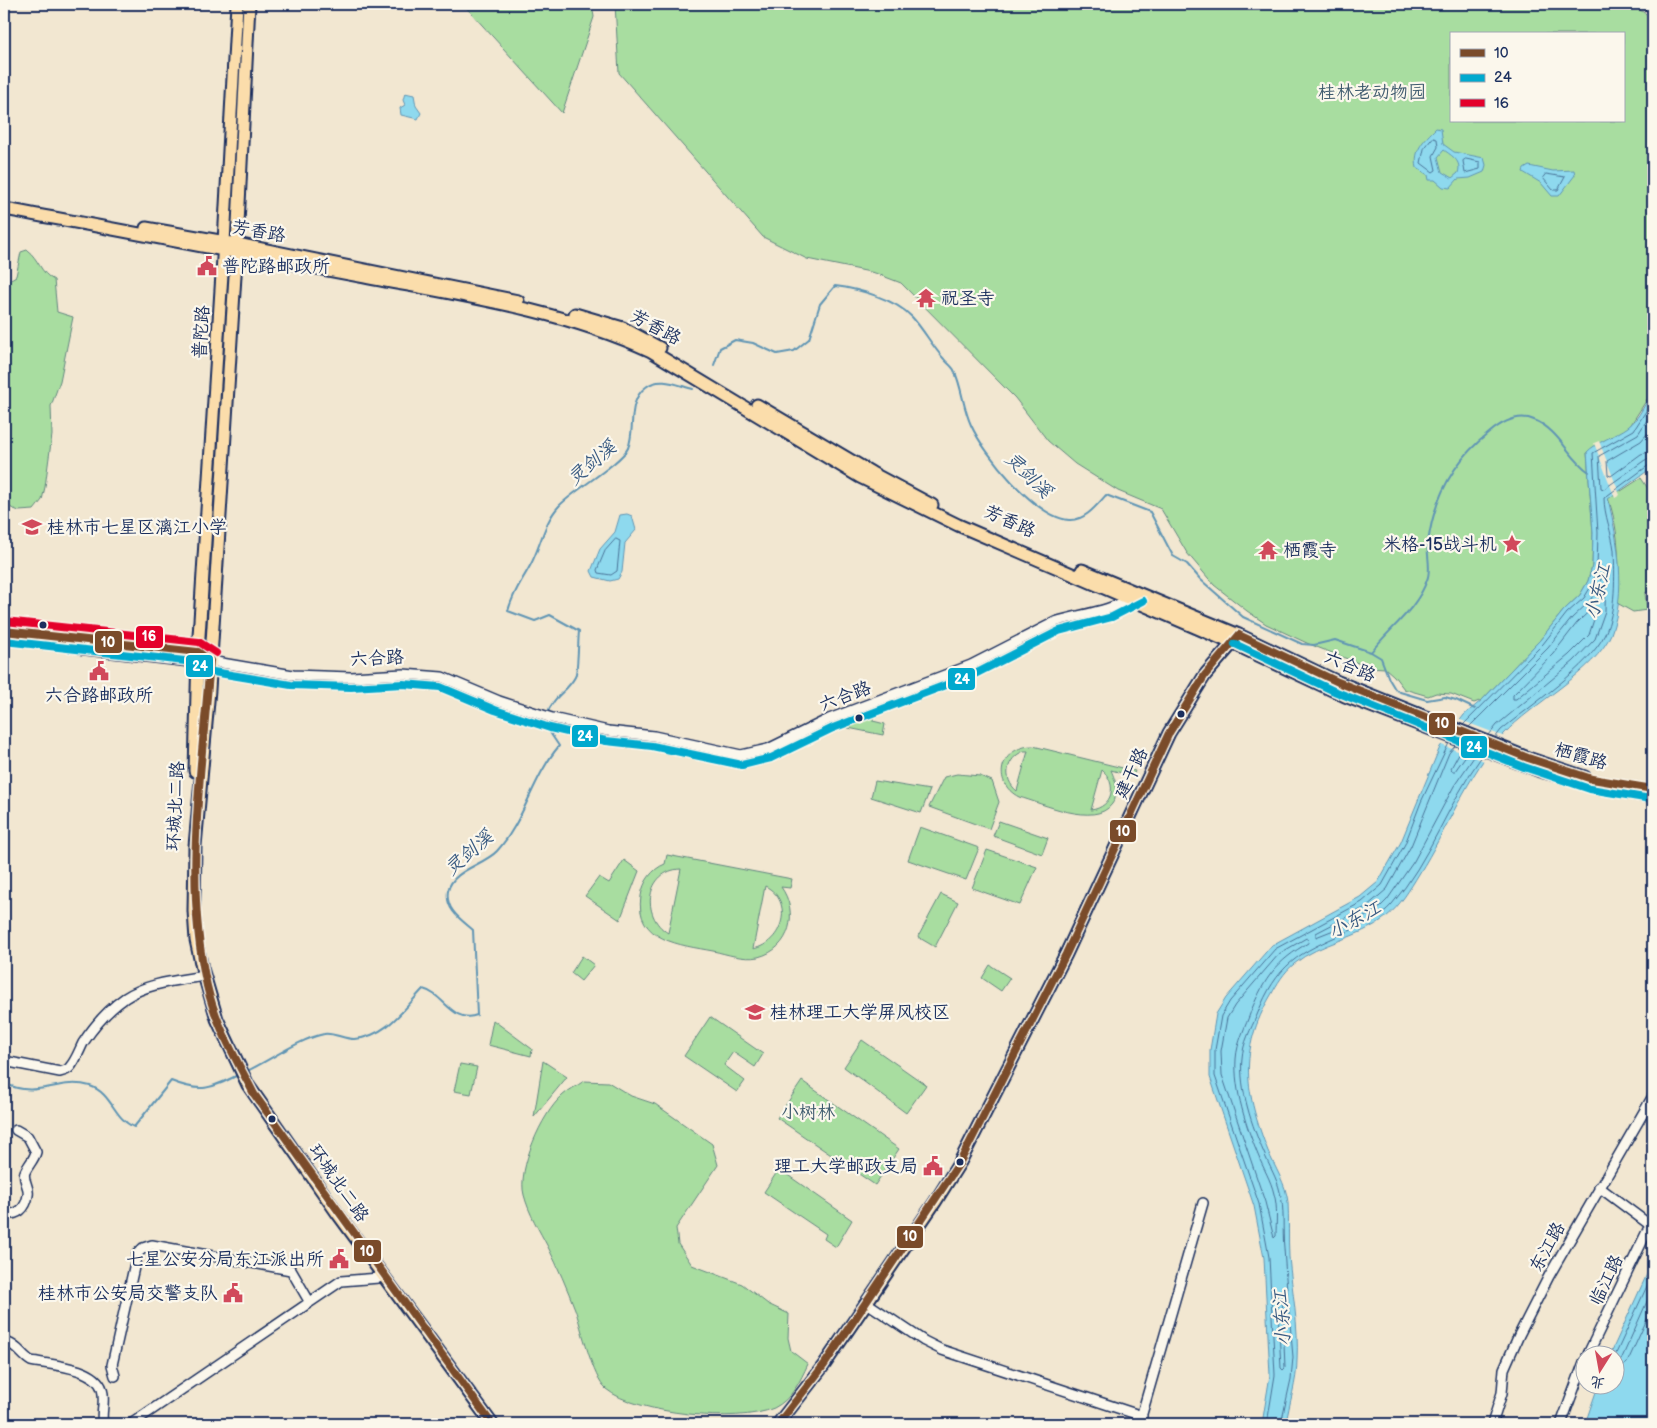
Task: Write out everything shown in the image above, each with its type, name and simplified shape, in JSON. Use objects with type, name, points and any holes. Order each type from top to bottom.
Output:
[{"type":"main road","name":"普陀路","points":[[197,657],[224,247],[237,4]]},
{"type":"main road","name":"普陀路","points":[[210,661],[237,248],[249,4]]},
{"type":"main road","name":"芳香路","points":[[4,202],[224,247]]},
{"type":"main road","name":"芳香路","points":[[4,209],[237,248],[572,320],[618,336],[651,351],[860,476],[914,505],[1236,639]]},
{"type":"main road","points":[[4,631],[197,657],[210,661]]},
{"type":"main road","points":[[4,638],[197,657]]},
{"type":"main road","name":"六合路","points":[[1236,639],[1500,751]]},
{"type":"main road","name":"建干路","points":[[782,1423],[867,1303],[935,1202],[972,1140],[1070,946],[1169,734],[1205,675],[1236,639]]},
{"type":"main road","name":"环城北二路","points":[[197,657],[195,768],[188,879],[192,940],[198,976],[211,1020],[244,1084],[485,1424]]},
{"type":"main road","name":"环城北二路","points":[[210,661],[205,741],[200,769],[197,809],[194,911],[196,940],[209,996],[233,1064]]},
{"type":"main road","name":"栖霞路","points":[[1500,751],[1592,779],[1653,789]]},
{"type":"main road","name":"栖霞路","points":[[1500,751],[1566,779],[1653,797]]},
{"type":"main road","name":"环城北二路","points":[[381,1277],[492,1424]]},
{"type":"street","name":"六合路","points":[[210,661],[293,676],[351,678],[403,674],[442,676],[499,701],[552,718],[608,731],[662,737],[741,755],[755,753],[830,720],[971,665],[1055,622],[1069,617],[1079,617],[1133,596]]},
{"type":"street","points":[[4,1061],[60,1072],[65,1071],[70,1067],[88,1034],[101,1019],[126,997],[141,989],[198,976]]},
{"type":"street","name":"东江路","points":[[1492,1424],[1502,1393],[1504,1369],[1519,1335],[1549,1276],[1653,1096]]},
{"type":"street","points":[[4,1214],[13,1215],[20,1212],[24,1206],[28,1195],[25,1172],[36,1152],[28,1137],[16,1130]]},
{"type":"street","points":[[1600,1187],[1652,1222]]},
{"type":"street","points":[[867,1303],[924,1341],[942,1350],[1141,1420],[1203,1203]]},
{"type":"street","name":"临江路","points":[[1592,1346],[1652,1222]]},
{"type":"street","points":[[115,1376],[112,1365],[137,1254],[143,1248],[152,1245],[291,1270],[309,1301]]},
{"type":"street","points":[[131,1424],[341,1281],[381,1277]]},
{"type":"street","points":[[4,1346],[8,1343],[14,1345],[24,1358],[31,1361],[85,1372],[94,1377],[102,1387],[104,1399],[103,1424]]},
{"type":"street","points":[[1561,1424],[1574,1389]]},
{"type":"green space","points":[[463,4],[592,4],[594,17],[562,113]]},
{"type":"green space","name":"桂林老动物园","points":[[615,4],[1630,4],[1653,18],[1653,390],[1630,426],[1621,491],[1641,478],[1653,496],[1653,589],[1645,593],[1647,610],[1633,612],[1617,603],[1619,564],[1615,524],[1608,498],[1587,452],[1593,533],[1592,566],[1588,581],[1580,595],[1482,700],[1474,703],[1451,694],[1436,693],[1428,696],[1404,689],[1385,668],[1368,667],[1309,644],[1266,624],[1214,585],[1187,553],[1161,509],[1118,491],[1075,464],[1048,441],[1015,398],[901,283],[875,273],[807,259],[763,237],[619,73]]},
{"type":"green space","points":[[27,250],[46,274],[54,280],[57,312],[73,317],[60,381],[51,406],[52,435],[42,500],[34,510],[19,511],[4,505],[4,283],[16,276],[21,252]]},
{"type":"green space","points":[[875,710],[873,721],[885,724],[883,735],[843,727],[843,721]]},
{"type":"green space","points":[[1033,746],[1135,771],[1133,776],[1111,770],[1117,791],[1112,804],[1104,811],[1094,814],[1068,812],[1019,797],[1010,791],[1004,783],[1002,774],[1007,758],[1013,752]],"holes":[[[1024,751],[1028,751],[1017,791],[1009,781],[1008,769],[1013,759]],[[1102,770],[1110,782],[1111,794],[1104,804],[1091,810]]]},
{"type":"green space","points":[[957,774],[980,776],[992,781],[999,802],[989,829],[929,807],[944,777]]},
{"type":"green space","points":[[875,781],[930,790],[921,813],[871,797]]},
{"type":"green space","points":[[999,821],[1048,838],[1042,854],[993,836]]},
{"type":"green space","points":[[920,827],[979,848],[966,880],[908,860]]},
{"type":"green space","points":[[987,850],[1037,867],[1020,905],[972,888]]},
{"type":"green space","points":[[667,855],[792,879],[790,888],[781,887],[790,907],[789,928],[785,938],[769,953],[747,958],[674,943],[652,932],[645,923],[641,911],[641,896],[649,877],[656,869],[665,864]],"holes":[[[681,869],[668,933],[653,916],[651,895],[654,885],[660,877],[669,871]],[[765,886],[780,901],[781,921],[772,939],[753,949]]]},
{"type":"green space","points":[[624,860],[639,871],[620,920],[585,896],[599,877],[609,883]]},
{"type":"green space","points":[[941,894],[958,902],[935,947],[918,937]]},
{"type":"green space","points":[[582,956],[594,965],[581,981],[571,973]]},
{"type":"green space","points":[[990,965],[1010,978],[1001,991],[982,978]]},
{"type":"green space","points":[[710,1017],[763,1054],[755,1067],[733,1052],[724,1065],[745,1081],[737,1092],[684,1056]]},
{"type":"green space","points":[[493,1020],[532,1049],[531,1056],[488,1045]]},
{"type":"green space","points":[[862,1040],[926,1085],[906,1113],[844,1067]]},
{"type":"green space","points":[[543,1061],[567,1077],[534,1117]]},
{"type":"green space","points":[[460,1064],[477,1067],[471,1094],[454,1091]]},
{"type":"green space","points":[[584,1081],[608,1082],[631,1096],[655,1104],[712,1144],[718,1165],[676,1228],[678,1244],[692,1265],[742,1284],[768,1304],[789,1314],[788,1338],[791,1351],[808,1364],[791,1395],[774,1408],[758,1413],[737,1415],[688,1414],[640,1405],[620,1398],[606,1389],[601,1383],[592,1364],[566,1285],[534,1222],[524,1195],[523,1184],[528,1157],[539,1128],[554,1104]]},
{"type":"green space","name":"小树林","points":[[802,1081],[899,1149],[875,1185],[777,1118]]},
{"type":"green space","points":[[779,1169],[852,1220],[836,1247],[824,1239],[826,1234],[764,1192]]},
{"type":"water","points":[[405,93],[414,95],[416,106],[421,113],[418,119],[401,115],[400,108],[405,105],[403,100]]},
{"type":"water","points":[[1436,128],[1441,129],[1443,144],[1454,152],[1484,158],[1486,165],[1484,172],[1470,178],[1458,179],[1450,188],[1443,187],[1435,180],[1429,180],[1428,175],[1417,168],[1416,162],[1420,146]],"holes":[[[1444,150],[1459,165],[1458,173],[1452,178],[1442,172],[1438,157]]]},
{"type":"water","points":[[1529,166],[1553,171],[1574,170],[1575,175],[1559,196],[1552,196],[1541,183],[1523,172]]},
{"type":"water","name":"小东江","points":[[1653,390],[1653,467],[1608,499],[1618,549],[1620,584],[1616,618],[1611,634],[1603,648],[1578,674],[1516,723],[1491,750],[1468,784],[1416,880],[1396,908],[1364,931],[1316,950],[1294,964],[1278,982],[1260,1015],[1249,1054],[1250,1091],[1260,1130],[1287,1195],[1289,1257],[1297,1347],[1296,1376],[1286,1424],[1262,1424],[1270,1375],[1264,1258],[1254,1206],[1210,1077],[1210,1050],[1216,1014],[1226,998],[1272,945],[1360,897],[1378,882],[1401,842],[1440,747],[1464,715],[1482,700],[1540,640],[1564,610],[1580,595],[1588,581],[1592,566],[1593,533],[1587,452],[1595,445],[1632,424]]},
{"type":"water","points":[[627,514],[632,516],[636,530],[625,543],[622,572],[618,579],[610,581],[594,577],[591,571],[600,549],[615,532],[620,515]]},
{"type":"water","points":[[1653,1261],[1653,1424],[1585,1424],[1595,1396],[1624,1396],[1624,1346],[1614,1346]]},
{"type":"pier","points":[[1599,441],[1620,495],[1615,498],[1594,443]]},
{"type":"pier","points":[[1458,719],[1505,737],[1487,762],[1439,744]]},
{"type":"waterway","name":"灵剑溪","points":[[714,365],[720,348],[735,340],[753,343],[777,354],[794,351],[809,339],[820,304],[835,286],[865,292],[886,300],[912,317],[953,369],[959,383],[968,418],[987,452],[1012,482],[1041,508],[1056,516],[1075,520],[1090,512],[1106,495],[1150,512],[1173,556],[1187,564],[1201,580],[1243,617],[1302,644],[1314,645],[1335,640],[1371,652],[1381,658],[1389,679],[1395,689],[1400,692],[1427,700],[1445,697],[1475,709]]},
{"type":"waterway","name":"灵剑溪","points":[[547,714],[553,702],[575,677],[579,631],[550,615],[535,621],[508,611],[513,597],[531,564],[546,526],[554,512],[566,500],[617,461],[628,448],[632,416],[640,393],[646,387],[657,382],[669,382],[693,389]]},
{"type":"waterway","points":[[1371,652],[1410,609],[1423,590],[1428,575],[1428,548],[1431,526],[1441,496],[1456,468],[1466,455],[1489,433],[1516,418],[1534,420],[1550,430],[1589,472]]},
{"type":"waterway","name":"灵剑溪","points":[[247,1071],[314,1037],[327,1034],[354,1039],[375,1033],[385,1028],[401,1014],[423,989],[437,996],[454,1012],[468,1017],[477,1015],[473,930],[454,913],[449,903],[448,891],[451,884],[462,873],[497,851],[515,826],[542,772],[559,746],[543,722],[545,718]]},
{"type":"waterway","name":"灵剑溪","points":[[4,1083],[16,1088],[27,1089],[68,1084],[90,1086],[103,1094],[122,1118],[134,1127],[171,1081],[190,1087],[205,1088],[220,1084],[238,1075]]},
{"type":"ferry route","points":[[1649,1424],[1653,1400]]},
{"type":"transit line","name":"24","points":[[4,641],[194,662],[207,671],[291,685],[351,687],[403,684],[440,687],[495,710],[550,728],[606,741],[652,746],[742,765],[771,758],[833,728],[975,674],[1059,631],[1112,617],[1143,601]]},
{"type":"transit line","name":"16","points":[[5,621],[199,642],[216,653]]},
{"type":"transit line","name":"10","points":[[4,631],[198,652],[210,661]]},
{"type":"transit line","name":"10","points":[[1239,635],[1338,682],[1528,758],[1592,779],[1653,789]]},
{"type":"transit line","name":"10","points":[[778,1424],[824,1365],[960,1162],[1066,954],[1169,733],[1205,675],[1239,635]]},
{"type":"transit line","name":"24","points":[[1235,644],[1334,691],[1524,767],[1590,789],[1651,799]]},
{"type":"transit line","name":"10","points":[[210,661],[199,783],[195,865],[196,906],[200,946],[207,986],[216,1014],[227,1042],[254,1094],[492,1424]]},
{"type":"place","name":"普陀路邮政所","points":[[207,266]]},
{"type":"place","name":"祝圣寺","points":[[926,298]]},
{"type":"place","name":"桂林市七星区漓江小学","points":[[32,527]]},
{"type":"place","name":"米格-15战斗机","points":[[1512,544]]},
{"type":"place","name":"栖霞寺","points":[[1268,550]]},
{"type":"place","name":"六合路邮政所","points":[[99,671]]},
{"type":"place","name":"桂林理工大学屏风校区","points":[[755,1012]]},
{"type":"place","name":"理工大学邮政支局","points":[[933,1166]]},
{"type":"place","name":"七星公安分局东江派出所","points":[[339,1259]]},
{"type":"place","name":"桂林市公安局交警支队","points":[[233,1293]]}]
